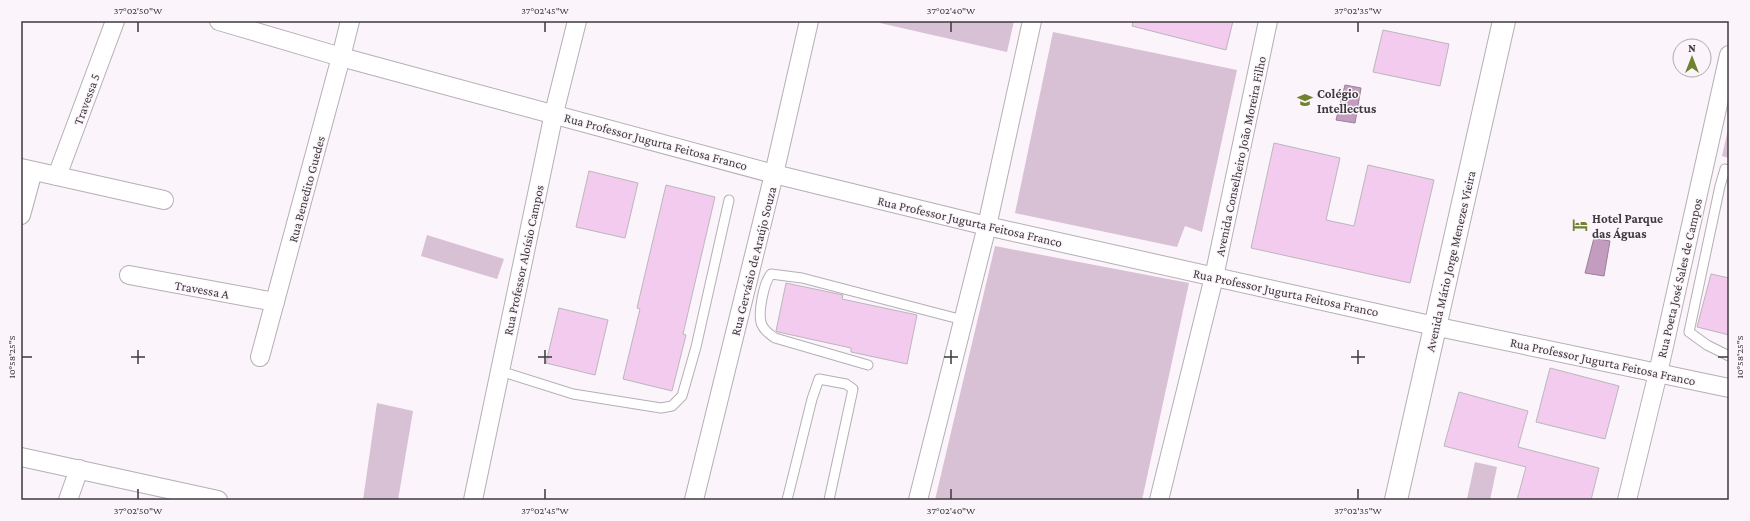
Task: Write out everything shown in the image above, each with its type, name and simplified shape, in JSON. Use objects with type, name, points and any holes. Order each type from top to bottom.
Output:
[{"type":"street","name":"Travessa 5","points":[[57,176],[115,21]]},
{"type":"street","name":"Rua Professor Jugurta Feitosa Franco","points":[[219,21],[341,57],[774,174],[987,226],[1214,277],[1729,388]]},
{"type":"street","name":"Rua Benedito Guedes","points":[[260,357],[350,21]]},
{"type":"street","name":"Rua Professor Aloísio Campos","points":[[473,500],[554,114],[577,21]]},
{"type":"street","name":"Rua Gervásio de Araújo Souza","points":[[694,500],[774,174],[809,21]]},
{"type":"street","points":[[918,500],[987,226],[1032,21]]},
{"type":"street","name":"Avenida Conselheiro João Moreira Filho","points":[[1159,500],[1214,277],[1268,21]]},
{"type":"street","name":"Avenida Mário Jorge Menezes Vieira","points":[[1396,500],[1504,21]]},
{"type":"street","name":"Rua Poeta José Sales de Campos","points":[[1627,500],[1658,373],[1729,55]]},
{"type":"street","points":[[21,215],[27,170],[164,200]]},
{"type":"street","name":"Travessa A","points":[[129,276],[275,302]]},
{"type":"street","points":[[21,457],[218,500]]},
{"type":"street","points":[[68,500],[79,469]]},
{"type":"lane","points":[[1729,170],[1725,169],[1720,186],[1689,332],[1707,345],[1729,356]]},
{"type":"lane","points":[[500,371],[573,394],[661,408],[672,406],[682,396],[696,348],[729,200]]},
{"type":"lane","points":[[868,365],[783,340],[767,333],[760,320],[760,311],[767,278],[771,274],[802,278],[963,320]]},
{"type":"lane","points":[[787,500],[817,382],[819,379],[822,379],[846,384],[853,389],[829,500]]},
{"type":"shaded area","points":[[880,21],[1014,21],[1007,52],[880,23]]},
{"type":"shaded area","points":[[1053,32],[1237,70],[1202,232],[1185,226],[1177,247],[1015,213]]},
{"type":"shaded area","points":[[1345,85],[1361,88],[1355,123],[1336,120]]},
{"type":"shaded area","points":[[1729,125],[1729,158],[1722,156]]},
{"type":"shaded area","points":[[427,235],[504,259],[497,279],[421,256]]},
{"type":"shaded area","points":[[1594,238],[1610,241],[1604,276],[1585,273]]},
{"type":"shaded area","points":[[995,246],[1189,283],[1142,500],[935,500]]},
{"type":"shaded area","points":[[377,403],[413,411],[398,500],[363,500]]},
{"type":"shaded area","points":[[1475,462],[1497,467],[1490,500],[1467,499]]},
{"type":"building","points":[[1133,21],[1233,21],[1226,50],[1132,26]]},
{"type":"building","points":[[1383,30],[1449,44],[1440,86],[1373,72]]},
{"type":"building","points":[[1274,143],[1340,158],[1326,220],[1354,226],[1368,165],[1434,180],[1410,283],[1251,248]]},
{"type":"building","points":[[589,171],[638,183],[625,238],[576,227]]},
{"type":"building","points":[[666,185],[715,197],[683,334],[686,335],[672,391],[623,379],[640,309],[637,308]]},
{"type":"building","points":[[1711,274],[1729,278],[1729,335],[1697,327]]},
{"type":"building","points":[[786,283],[843,295],[842,299],[917,315],[907,364],[851,352],[851,348],[776,331]]},
{"type":"building","points":[[559,308],[608,320],[595,375],[546,363]]},
{"type":"building","points":[[1550,368],[1619,386],[1605,439],[1536,422]]},
{"type":"building","points":[[1459,392],[1528,411],[1518,447],[1599,468],[1591,500],[1517,500],[1526,467],[1444,446]]},
{"type":"place","name":"Colégio Intellectus","points":[[1305,100]]},
{"type":"place","name":"Hotel Parque das Águas","points":[[1580,225]]}]
